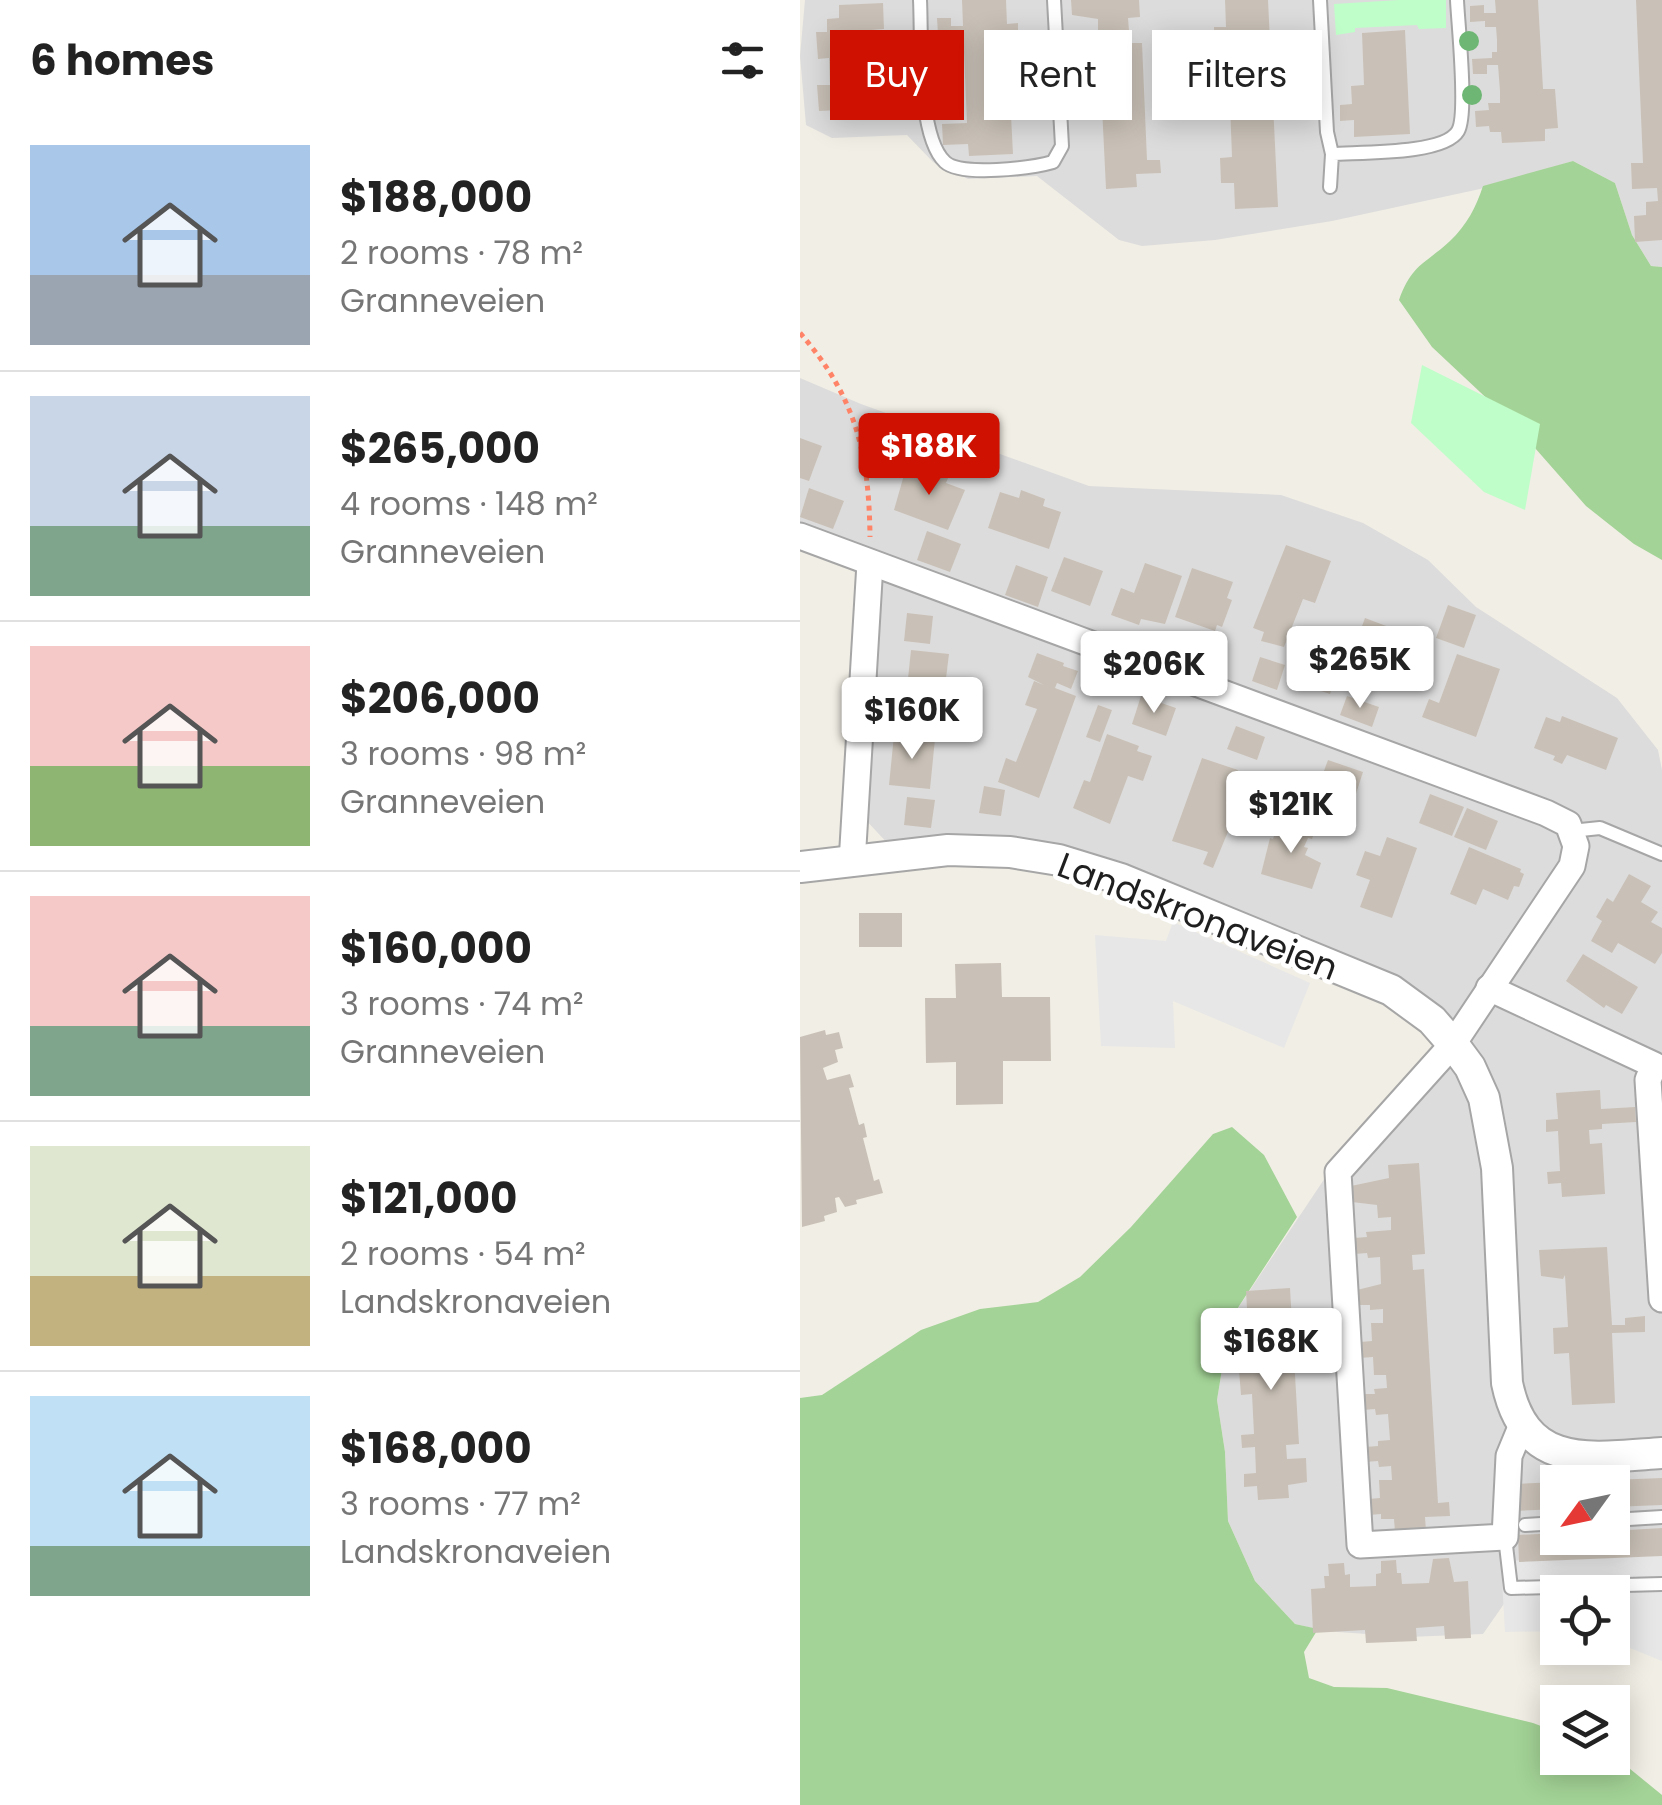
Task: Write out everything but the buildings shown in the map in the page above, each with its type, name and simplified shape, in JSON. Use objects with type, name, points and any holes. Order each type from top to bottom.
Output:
[{"type":"street","points":[[800,536],[1568,824],[1576,846],[1572,866],[1453,1044],[1338,1172],[1360,1545],[1515,1531],[1509,1456],[1522,1427],[1558,1452],[1580,1456],[1662,1453]]},
{"type":"street","points":[[852,863],[870,563]]},
{"type":"street","name":"Landskronaveien","points":[[800,867],[948,850],[1010,852],[1059,860],[1122,879],[1390,990],[1432,1020],[1470,1067],[1484,1098],[1492,1131],[1507,1383],[1522,1427]]},
{"type":"street","points":[[1489,988],[1654,1065],[1648,1080],[1662,1299]]},
{"type":"lane","points":[[920,0],[927,120],[933,144],[946,163],[961,170],[1038,166],[1053,162],[1062,146],[1054,0]]},
{"type":"lane","points":[[1320,0],[1327,132],[1332,154],[1330,188]]},
{"type":"lane","points":[[1332,154],[1433,147],[1459,130],[1462,110],[1457,0]]},
{"type":"lane","points":[[1570,831],[1600,828],[1662,854]]},
{"type":"lane","points":[[1630,1519],[1662,1518]]},
{"type":"lane","points":[[1540,1526],[1515,1531],[1511,1588],[1662,1584]]},
{"type":"path","points":[[800,333],[828,365],[848,402],[862,445],[870,506],[870,563]]},
{"type":"shaded area","points":[[805,0],[1662,0],[1662,267],[1651,266],[1632,235],[1615,183],[1573,161],[1480,189],[1332,221],[1215,240],[1142,246],[1119,240],[1037,176],[968,179],[933,162],[907,135],[832,138],[806,125],[800,56]]},
{"type":"shaded area","points":[[800,378],[861,404],[1089,486],[1281,495],[1363,523],[1428,560],[1476,607],[1617,698],[1658,750],[1662,770],[1662,1557],[1598,1575],[1540,1575],[1540,1591],[1506,1601],[1483,1634],[1408,1637],[1324,1631],[1295,1624],[1255,1581],[1228,1521],[1225,1452],[1217,1400],[1230,1320],[1333,1166],[1445,1046],[1389,999],[1076,869],[891,847],[863,817],[874,576],[800,546]]},
{"type":"shaded area","points":[[1173,922],[1310,983],[1284,1048],[1173,1001],[1175,1048],[1101,1046],[1095,935],[1166,941]]},
{"type":"shaded area","points":[[1662,1553],[1662,1661],[1630,1648],[1630,1575],[1540,1575],[1540,1631],[1505,1632],[1501,1563]]},
{"type":"green space","points":[[1446,0],[1446,28],[1355,28],[1355,32],[1336,35],[1334,4]]},
{"type":"green space","points":[[1573,161],[1615,183],[1632,235],[1651,266],[1662,267],[1662,560],[1634,544],[1586,506],[1512,422],[1432,347],[1399,300],[1414,272],[1461,229],[1483,186]]},
{"type":"green space","points":[[1422,365],[1540,424],[1525,510],[1484,492],[1411,423]]},
{"type":"green space","points":[[1232,1127],[1264,1155],[1297,1217],[1230,1320],[1217,1400],[1225,1452],[1228,1521],[1255,1581],[1295,1624],[1318,1629],[1304,1652],[1309,1678],[1334,1687],[1387,1688],[1533,1723],[1540,1726],[1540,1775],[1630,1775],[1630,1769],[1662,1795],[1662,1805],[800,1805],[800,1398],[822,1395],[921,1330],[980,1309],[1038,1302],[1080,1277],[1131,1227],[1213,1134]]}]
